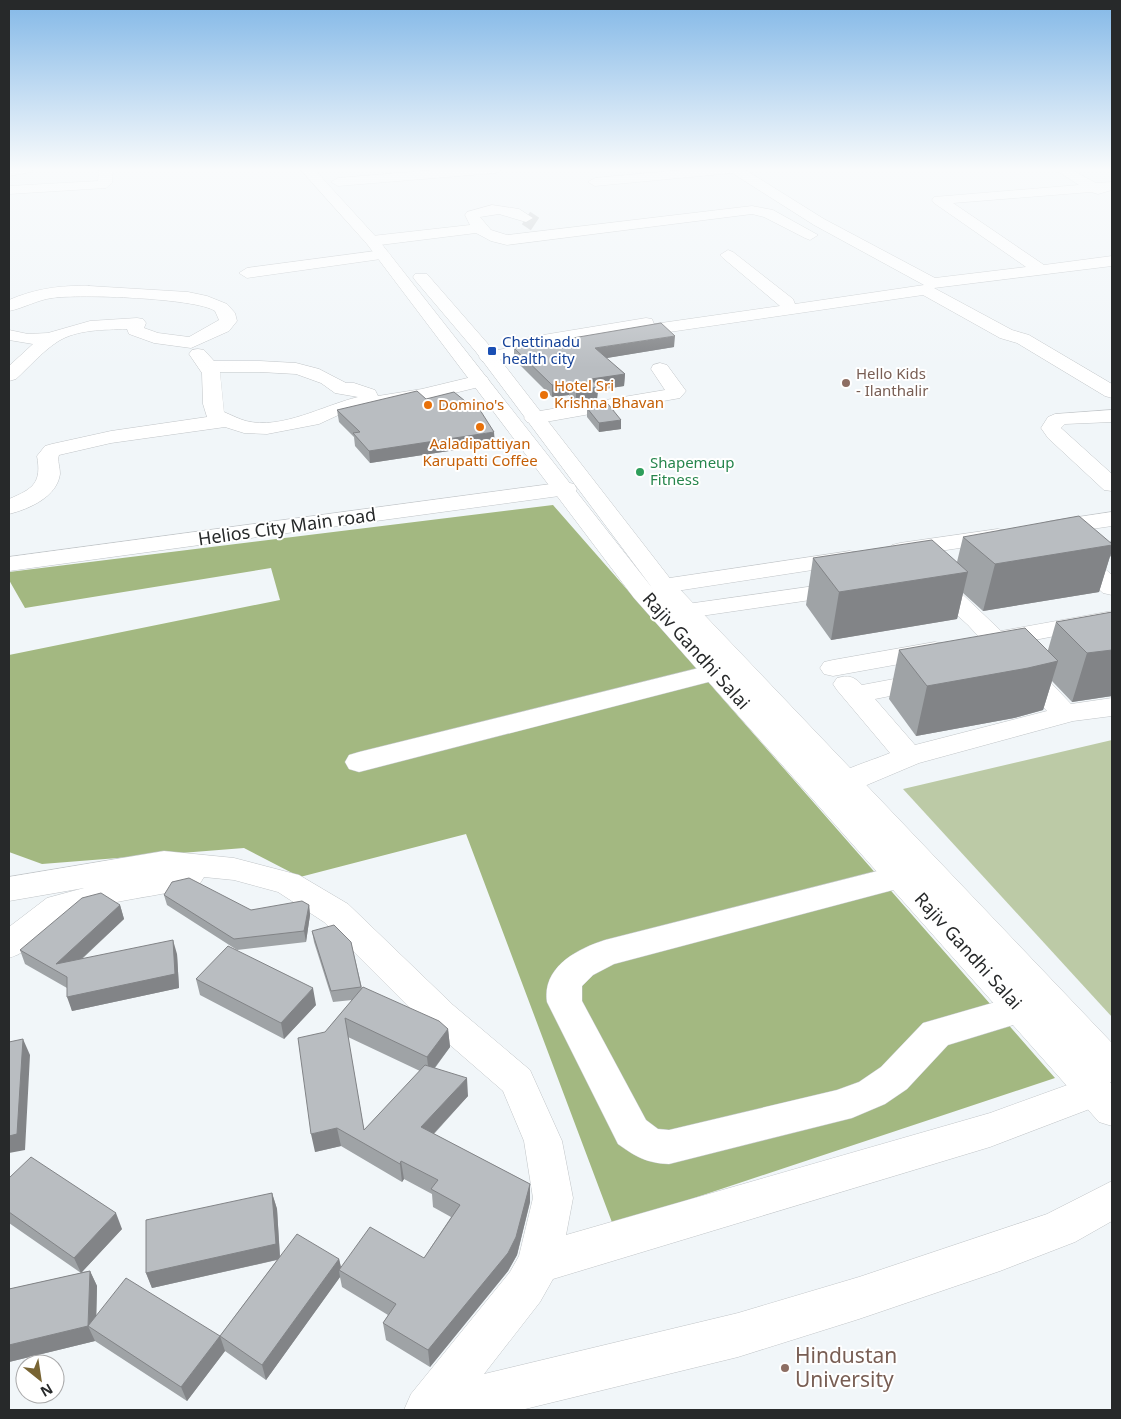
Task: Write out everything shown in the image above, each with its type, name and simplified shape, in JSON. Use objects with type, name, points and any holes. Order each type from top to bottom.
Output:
[{"type":"street","name":"Rajiv Gandhi Salai","points":[[372,235],[481,365],[534,418],[663,586],[813,745],[835,789],[901,877],[1020,1009],[1106,1089]]},
{"type":"street","name":"Rajiv Gandhi Salai","points":[[375,235],[384,248]]},
{"type":"street","points":[[247,273],[384,248],[439,235]]},
{"type":"street","points":[[488,235],[499,239],[545,235]]},
{"type":"street","points":[[832,235],[932,288],[1006,334],[1023,339],[1112,392]]},
{"type":"street","points":[[990,235],[1041,270]]},
{"type":"street","points":[[728,255],[775,307]]},
{"type":"street","points":[[932,288],[1041,270],[1112,261]]},
{"type":"street","points":[[191,343],[213,374],[212,408],[216,416],[224,421],[244,427],[267,428],[312,420],[341,398],[406,398],[481,365],[662,324],[775,307],[1112,267]]},
{"type":"street","points":[[9,306],[29,297],[72,291],[195,299],[217,305],[228,314],[228,321],[223,327],[191,343],[147,336],[135,330],[141,316],[150,310],[195,299]]},
{"type":"street","points":[[99,292],[118,305],[120,314],[111,324]]},
{"type":"street","points":[[9,335],[28,339],[51,338],[79,328],[111,324],[137,324]]},
{"type":"street","points":[[9,375],[51,338]]},
{"type":"street","name":"Rajiv Gandhi Salai","points":[[481,365],[566,490],[643,593],[715,672],[835,789],[1106,1089]]},
{"type":"street","points":[[209,367],[300,370],[330,381],[341,398]]},
{"type":"street","points":[[534,418],[673,394],[676,391],[675,387],[660,370]]},
{"type":"street","points":[[1112,416],[1062,418],[1055,421],[1051,428],[1055,434],[1112,485]]},
{"type":"street","points":[[9,507],[33,496],[44,488],[50,477],[47,456],[52,450],[111,437],[224,421]]},
{"type":"street","name":"Helios City Main road","points":[[9,564],[566,490]]},
{"type":"street","points":[[663,586],[1112,519]]},
{"type":"street","points":[[1052,555],[1071,551],[1112,588]]},
{"type":"street","points":[[958,572],[921,578],[977,620],[1063,714]]},
{"type":"street","points":[[687,611],[864,586]]},
{"type":"street","points":[[909,756],[832,668],[1112,618]]},
{"type":"street","points":[[990,669],[1047,658]]},
{"type":"street","points":[[359,762],[715,672]]},
{"type":"street","points":[[855,694],[951,676]]},
{"type":"street","points":[[835,789],[909,756],[1059,718],[1063,714],[1112,707]]},
{"type":"street","points":[[9,889],[164,862],[234,869],[288,882],[336,913],[440,1015],[517,1081],[543,1141],[553,1198],[539,1263],[525,1287],[428,1410]]},
{"type":"street","points":[[9,946],[59,907],[87,897],[120,889],[234,869]]},
{"type":"street","points":[[901,877],[605,953],[570,974],[564,984],[562,994],[565,1002],[632,1132],[651,1146],[669,1147],[838,1106],[872,1093],[894,1078],[936,1034],[1020,1009]]},
{"type":"street","points":[[539,1263],[990,1130],[1106,1089]]},
{"type":"street","points":[[428,1410],[738,1335],[859,1298],[1051,1231],[1112,1200]]},
{"type":"green space","points":[[553,505],[1055,1078],[613,1225],[466,834],[300,877],[244,848],[42,864],[9,852],[9,655],[280,600],[271,568],[25,608],[9,580],[9,572]]},
{"type":"green space","points":[[1112,740],[1112,1017],[903,789]]},
{"type":"building","points":[[661,323],[675,336],[595,348],[625,374],[591,379],[598,387],[576,391],[569,383],[552,385],[514,348]]},
{"type":"building","points":[[417,391],[426,399],[454,392],[476,410],[480,410],[494,432],[369,451],[353,433],[360,432],[337,410]]},
{"type":"building","points":[[608,404],[621,420],[599,423],[587,408]]},
{"type":"building","points":[[1079,516],[1112,545],[995,564],[963,537]]},
{"type":"building","points":[[932,540],[968,572],[839,592],[813,558]]},
{"type":"building","points":[[1112,612],[1112,650],[1087,653],[1056,622]]},
{"type":"building","points":[[1025,628],[1058,661],[927,686],[899,650]]},
{"type":"building","points":[[189,878],[251,910],[302,901],[309,905],[304,931],[234,939],[164,895],[172,882]]},
{"type":"building","points":[[101,893],[120,905],[56,964],[173,940],[175,974],[67,997],[67,977],[20,950],[82,898]]},
{"type":"building","points":[[334,925],[351,942],[361,987],[331,991],[312,931]]},
{"type":"building","points":[[228,946],[313,988],[281,1023],[196,979]]},
{"type":"building","points":[[363,987],[439,1021],[448,1029],[427,1057],[345,1018],[364,1130],[425,1065],[467,1078],[421,1127],[530,1184],[516,1237],[508,1253],[428,1350],[383,1323],[396,1304],[339,1270],[370,1227],[424,1258],[460,1205],[431,1189],[438,1180],[401,1161],[400,1164],[337,1128],[311,1134],[298,1038],[325,1032]]},
{"type":"building","points":[[23,1039],[17,1134],[9,1136],[9,1042]]},
{"type":"building","points":[[31,1157],[116,1213],[74,1258],[9,1212],[9,1178]]},
{"type":"building","points":[[272,1193],[276,1244],[146,1273],[146,1220]]},
{"type":"building","points":[[297,1234],[339,1259],[262,1365],[220,1336]]},
{"type":"building","points":[[90,1271],[88,1326],[9,1345],[9,1289]]},
{"type":"building","points":[[126,1278],[220,1336],[181,1387],[88,1326]]},
{"type":"place","name":"Chettinadu health city","points":[[492,351]]},
{"type":"place","name":"Hello Kids - Ilanthalir","points":[[846,383]]},
{"type":"place","name":"Hotel Sri Krishna Bhavan","points":[[544,395]]},
{"type":"place","name":"Domino's","points":[[428,405]]},
{"type":"place","name":"Aaladipattiyan Karupatti Coffee","points":[[480,427]]},
{"type":"place","name":"Shapemeup Fitness","points":[[640,472]]},
{"type":"place","name":"Hindustan University","points":[[785,1368]]}]
